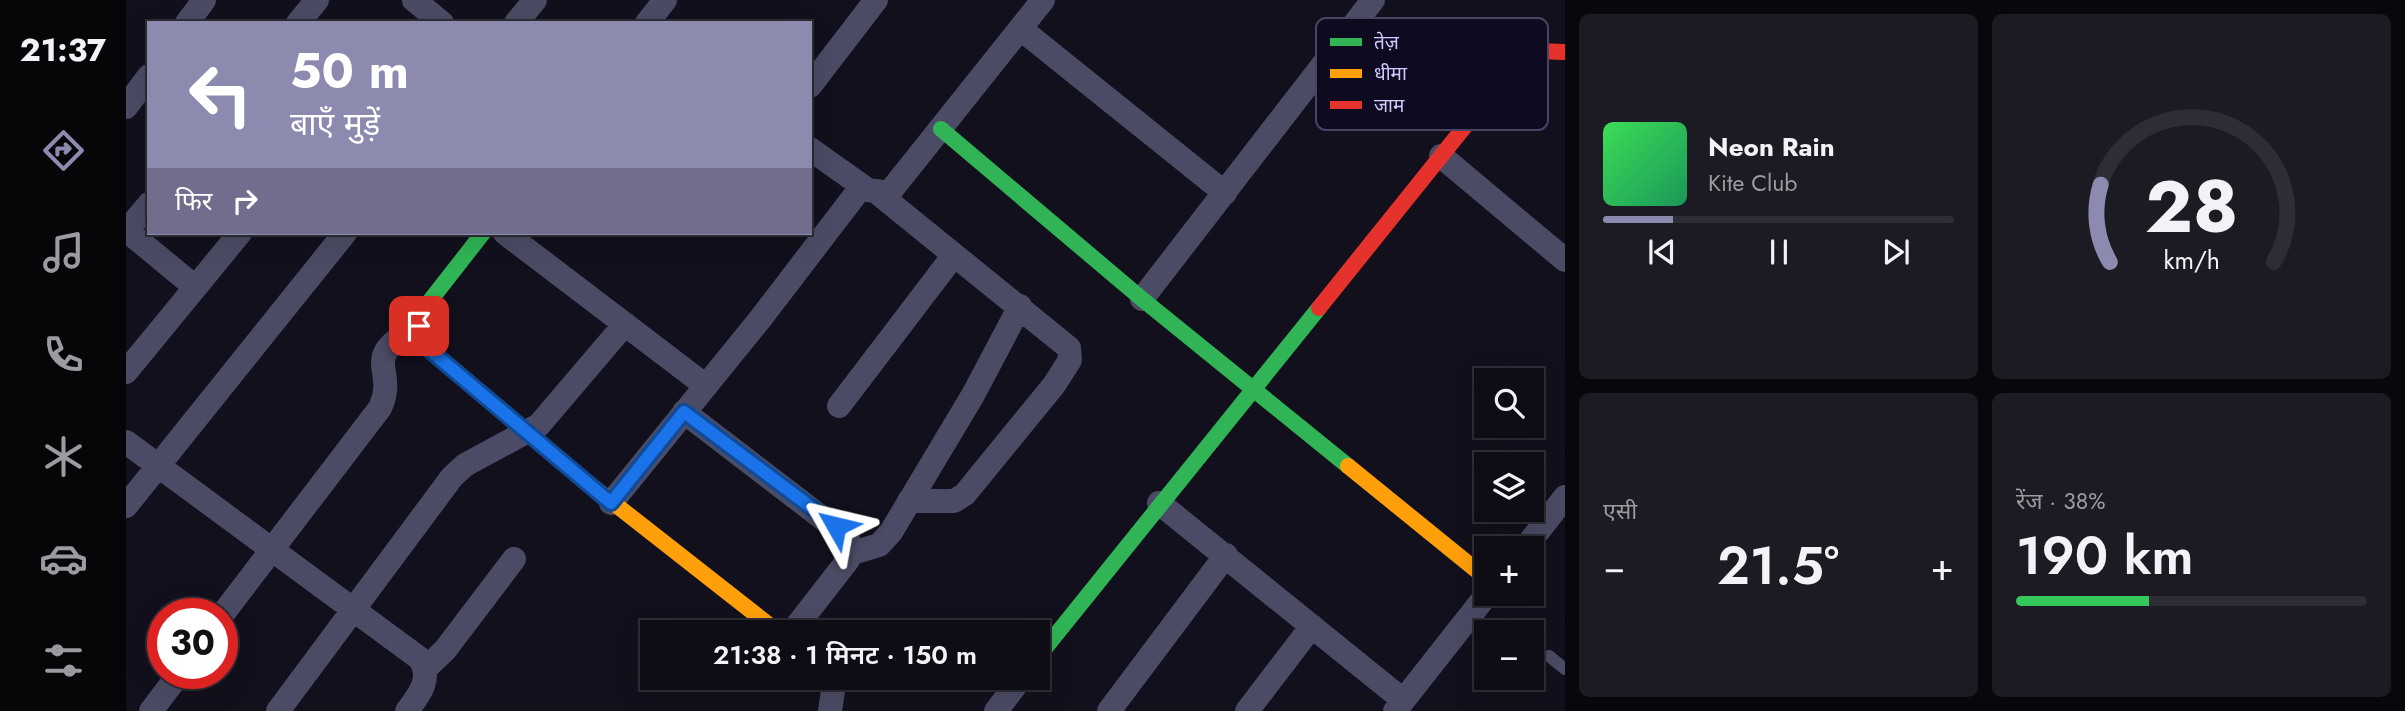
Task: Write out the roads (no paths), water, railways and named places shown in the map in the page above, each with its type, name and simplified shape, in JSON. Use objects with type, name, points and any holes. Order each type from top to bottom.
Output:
[{"type":"street","points":[[300,21],[317,0]]},
{"type":"street","points":[[518,21],[535,0]]},
{"type":"street","points":[[648,21],[664,0]]},
{"type":"street","points":[[812,83],[876,0]]},
{"type":"street","points":[[871,190],[889,193],[1043,0]]},
{"type":"street","points":[[1359,18],[1373,0]]},
{"type":"street","points":[[1021,29],[1225,193]]},
{"type":"street","points":[[1142,299],[1316,74]]},
{"type":"street","points":[[127,105],[147,79]]},
{"type":"street","points":[[941,129],[1142,299],[1474,568]]},
{"type":"street","points":[[1050,642],[1252,387],[1462,130]]},
{"type":"street","points":[[812,150],[871,190],[1020,306],[1069,348],[1070,360],[1055,385],[965,494],[954,501],[909,501]]},
{"type":"street","points":[[1441,156],[1565,260]]},
{"type":"street","points":[[611,503],[871,190]]},
{"type":"street","points":[[147,207],[126,231],[195,287]]},
{"type":"street","points":[[126,372],[238,235]]},
{"type":"street","points":[[126,506],[156,465],[343,235]]},
{"type":"street","points":[[481,235],[422,311],[418,331],[426,347],[525,434],[762,620]]},
{"type":"street","points":[[508,235],[706,386]]},
{"type":"street","points":[[839,406],[954,255]]},
{"type":"street","points":[[849,554],[879,545],[973,395],[1020,306]]},
{"type":"street","points":[[278,711],[351,609],[452,477],[476,459],[539,425],[625,324]]},
{"type":"street","points":[[235,598],[380,408],[385,397],[382,360],[386,351],[419,326]]},
{"type":"street","points":[[684,412],[847,537],[851,547],[848,560],[801,620]]},
{"type":"street","points":[[126,442],[270,551],[419,658],[426,668],[427,678],[407,711]]},
{"type":"street","points":[[1534,536],[1565,497]]},
{"type":"street","points":[[1159,503],[1312,626],[1399,706],[1478,606]]},
{"type":"street","points":[[1109,711],[1226,555]]},
{"type":"street","points":[[426,668],[445,650],[514,559]]},
{"type":"street","points":[[1247,711],[1312,626]]},
{"type":"street","points":[[151,711],[168,689]]},
{"type":"street","points":[[830,711],[833,690]]},
{"type":"street","points":[[996,711],[1012,690]]},
{"type":"lane","points":[[1549,656],[1565,669]]}]
